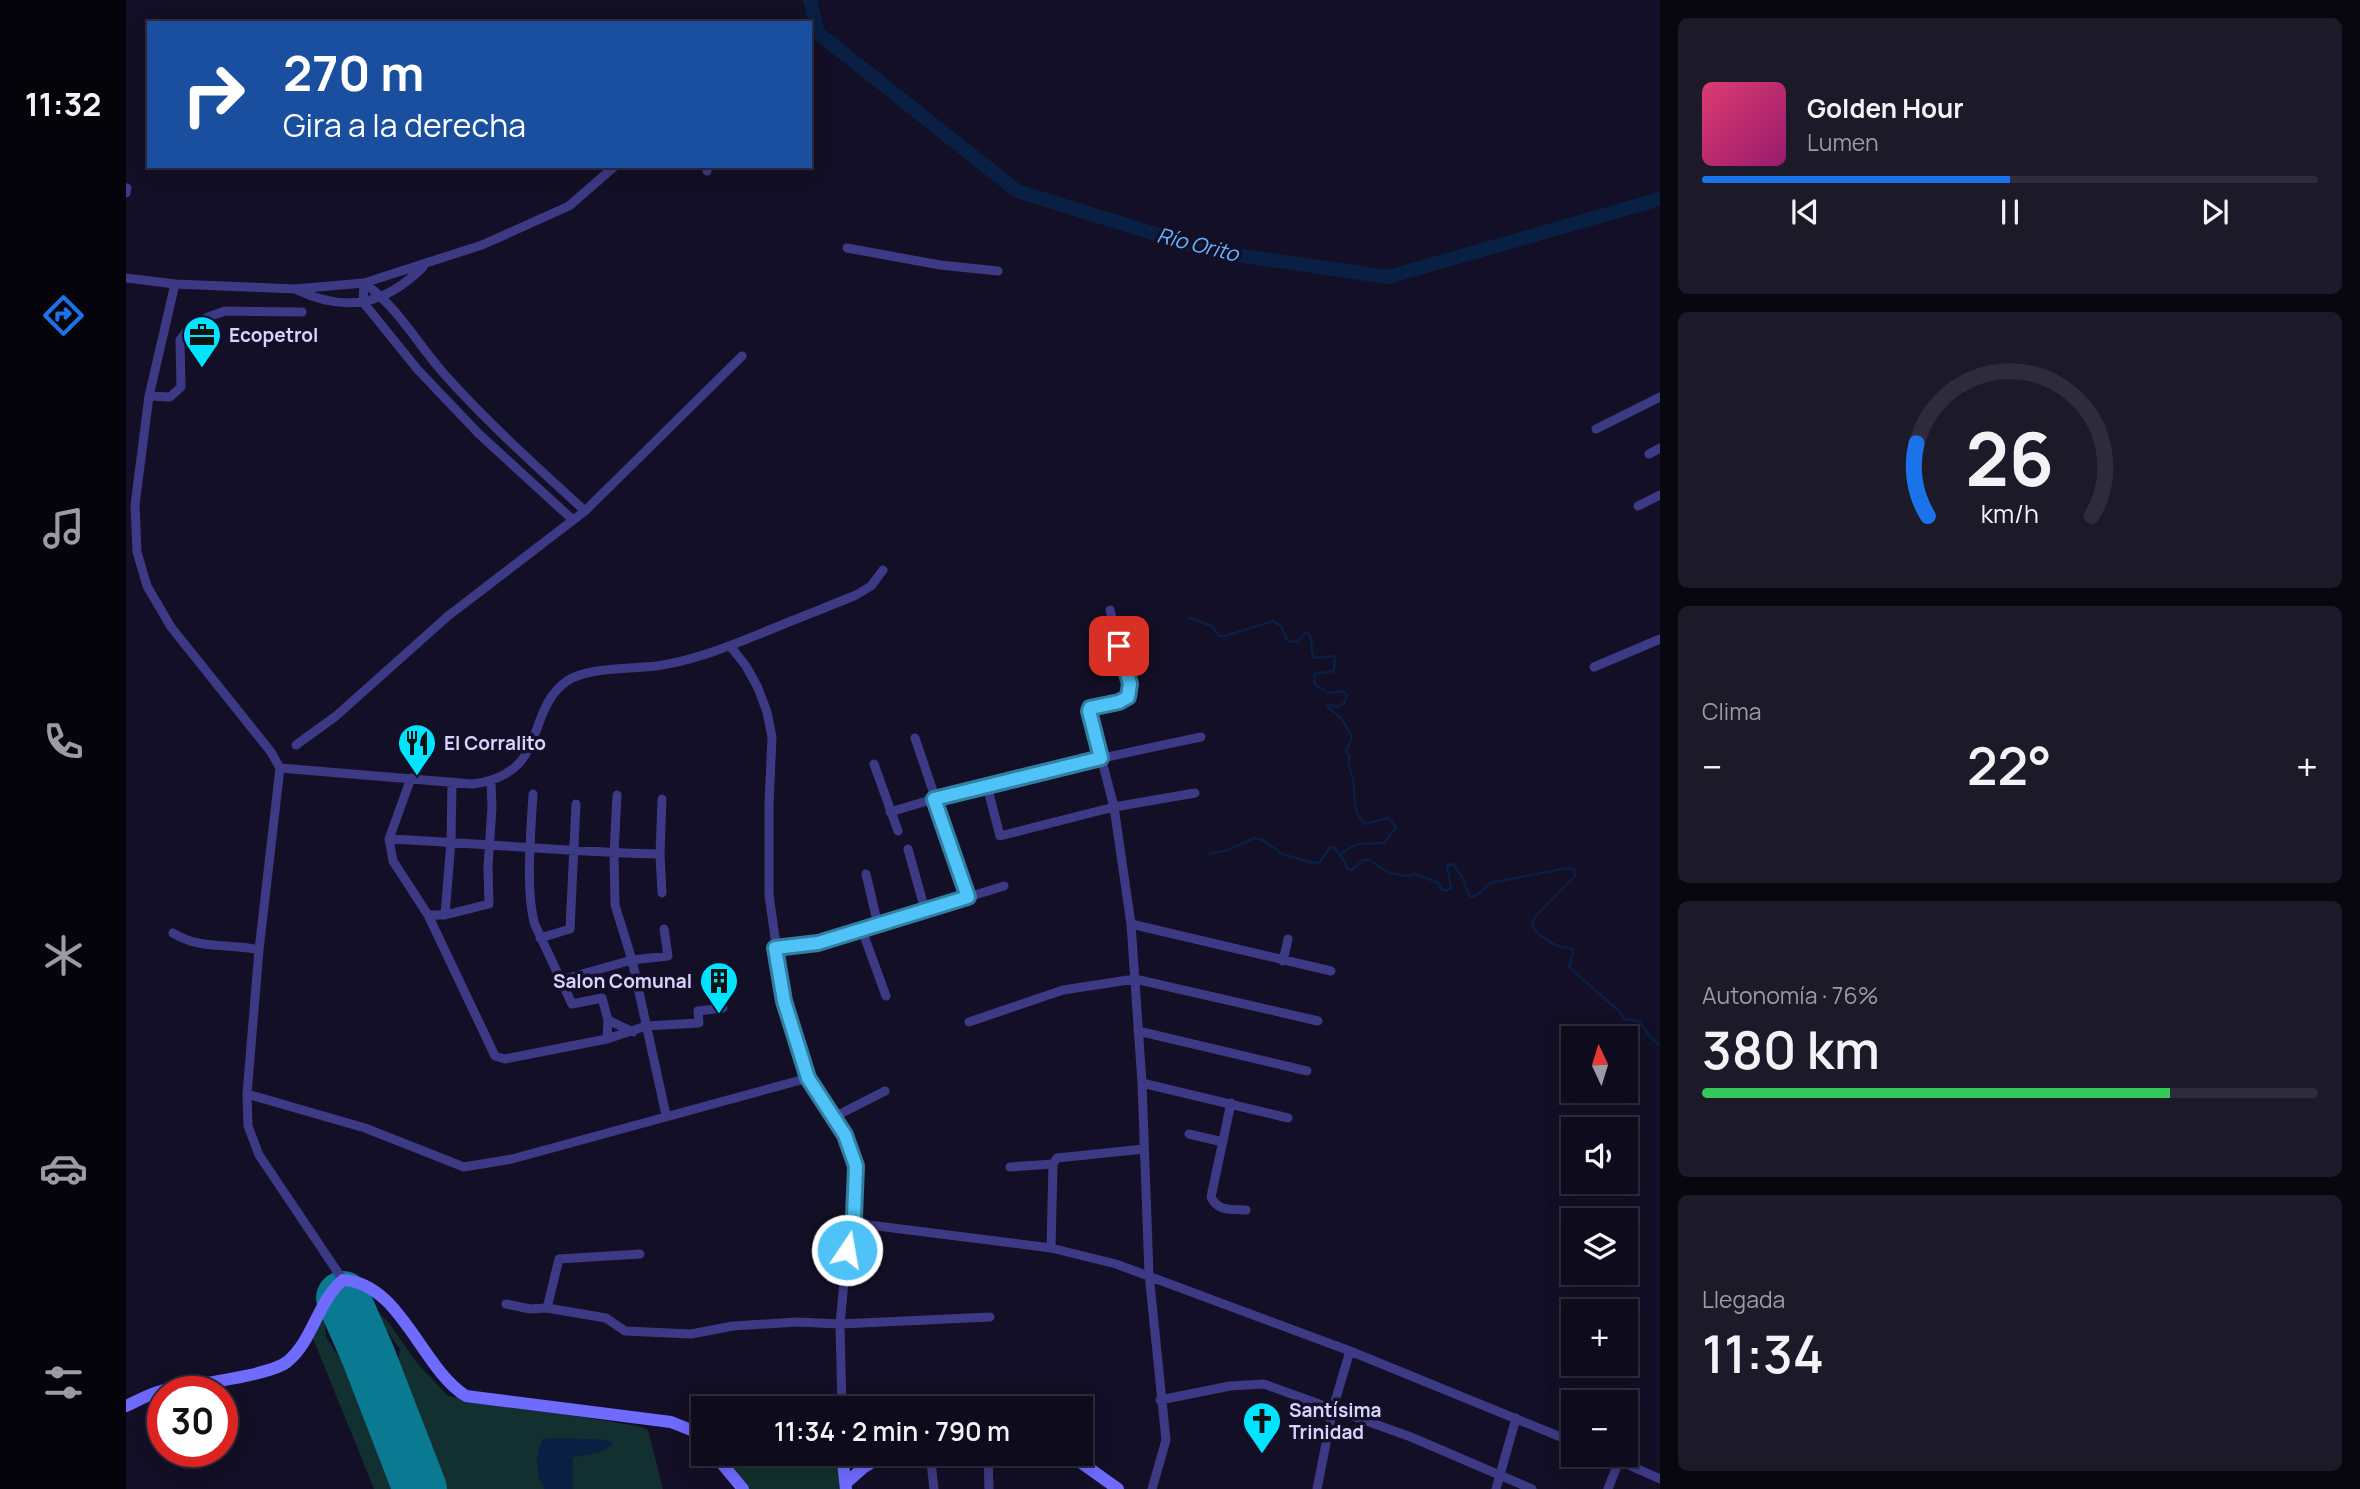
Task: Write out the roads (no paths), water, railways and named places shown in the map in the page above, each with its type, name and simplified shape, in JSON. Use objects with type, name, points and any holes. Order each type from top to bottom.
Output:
[{"type":"main road","points":[[126,1406],[158,1392],[246,1375],[288,1362],[315,1323],[332,1289],[342,1280],[356,1281],[368,1286],[398,1313],[450,1386],[466,1396],[671,1423],[691,1433]]},
{"type":"main road","points":[[724,1466],[743,1489]]},
{"type":"main road","points":[[843,1466],[846,1486]]},
{"type":"main road","points":[[846,1486],[866,1466]]},
{"type":"main road","points":[[1085,1466],[1118,1489]]},
{"type":"street","points":[[126,278],[175,284],[295,289],[364,283],[482,245],[569,206],[613,168]]},
{"type":"street","points":[[847,248],[940,265],[998,271]]},
{"type":"street","points":[[295,289],[316,299],[339,303],[363,302],[383,297],[407,283],[426,264]]},
{"type":"street","points":[[364,283],[383,297],[433,361],[488,422],[585,511]]},
{"type":"street","points":[[364,283],[363,302],[418,370],[479,434],[573,520]]},
{"type":"street","points":[[175,284],[149,396],[135,505],[137,552],[147,586],[170,627],[271,752],[280,768],[259,950],[247,1094],[248,1126],[259,1155],[342,1280]]},
{"type":"street","points":[[149,396],[170,397],[181,387],[180,340],[186,332],[215,313],[302,312]]},
{"type":"street","points":[[296,745],[336,716],[448,616],[585,511],[742,356]]},
{"type":"street","points":[[1596,429],[1660,397]]},
{"type":"street","points":[[479,434],[488,422]]},
{"type":"street","points":[[1649,454],[1660,448]]},
{"type":"street","points":[[1637,506],[1660,495]]},
{"type":"street","points":[[280,768],[472,784],[491,782],[515,767],[529,751],[556,690],[569,679],[598,672],[681,662],[730,646],[856,595],[871,586],[883,570]]},
{"type":"street","points":[[1110,610],[1130,691],[1128,697],[1119,702],[1090,708],[1089,711],[1114,807],[1131,924],[1142,1083],[1149,1274],[1166,1440],[1152,1489]]},
{"type":"street","points":[[1594,667],[1660,639]]},
{"type":"street","points":[[730,646],[746,666],[758,688],[772,737],[769,895],[784,1001],[808,1078],[845,1135],[856,1166],[854,1217],[847,1250],[840,1324],[842,1396]]},
{"type":"street","points":[[890,812],[1101,758],[1201,737]]},
{"type":"street","points":[[915,738],[968,897]]},
{"type":"street","points":[[874,764],[898,831]]},
{"type":"street","points":[[411,778],[389,839],[393,861],[428,915],[495,1056],[505,1059],[607,1039],[646,1026],[699,1023],[698,1011],[723,1008]]},
{"type":"street","points":[[445,915],[453,782]]},
{"type":"street","points":[[428,915],[445,915],[489,904],[491,782]]},
{"type":"street","points":[[987,786],[1000,836],[1114,807],[1195,793]]},
{"type":"street","points":[[533,794],[530,846],[532,913],[540,938],[572,1004],[602,998],[608,1020],[607,1039]]},
{"type":"street","points":[[617,795],[615,905],[632,960],[666,1115]]},
{"type":"street","points":[[662,799],[662,893]]},
{"type":"street","points":[[540,938],[570,929],[576,804]]},
{"type":"street","points":[[389,839],[660,854]]},
{"type":"street","points":[[908,849],[925,910]]},
{"type":"street","points":[[866,874],[878,925]]},
{"type":"street","points":[[775,948],[818,943],[1004,886]]},
{"type":"street","points":[[1131,924],[1331,971]]},
{"type":"street","points":[[561,980],[632,960],[668,956],[664,929]]},
{"type":"street","points":[[862,930],[886,996]]},
{"type":"street","points":[[173,933],[185,941],[259,950]]},
{"type":"street","points":[[1283,961],[1288,939]]},
{"type":"street","points":[[969,1022],[1063,990],[1135,979],[1318,1021]]},
{"type":"street","points":[[608,1020],[633,1032]]},
{"type":"street","points":[[1138,1031],[1307,1071]]},
{"type":"street","points":[[247,1094],[365,1129],[464,1167],[512,1159],[808,1078]]},
{"type":"street","points":[[1142,1083],[1288,1118]]},
{"type":"street","points":[[834,1117],[885,1091]]},
{"type":"street","points":[[1231,1103],[1212,1197],[1215,1205],[1224,1209],[1246,1210]]},
{"type":"street","points":[[1189,1133],[1223,1142]]},
{"type":"street","points":[[1051,1248],[1053,1164],[1057,1158],[1144,1149]]},
{"type":"street","points":[[1010,1167],[1053,1164]]},
{"type":"street","points":[[854,1217],[869,1225],[1051,1248],[1149,1274],[1350,1351],[1561,1437]]},
{"type":"street","points":[[547,1308],[559,1259],[640,1254]]},
{"type":"street","points":[[506,1304],[607,1318],[625,1331],[691,1334],[746,1325],[797,1322],[840,1324],[990,1317]]},
{"type":"street","points":[[1317,1489],[1333,1408],[1350,1351]]},
{"type":"street","points":[[1160,1400],[1230,1386],[1264,1384],[1411,1437],[1532,1489]]},
{"type":"street","points":[[1496,1489],[1516,1418]]},
{"type":"street","points":[[931,1466],[934,1489]]},
{"type":"street","points":[[988,1466],[989,1489]]},
{"type":"street","points":[[1608,1489],[1617,1467]]},
{"type":"street","points":[[1633,1467],[1660,1479]]},
{"type":"water","points":[[543,1439],[606,1440],[614,1444],[600,1452],[573,1457],[573,1489],[545,1489],[537,1464],[540,1446]]},
{"type":"waterway","name":"Río Orito","points":[[810,0],[818,33],[1017,191],[1210,251],[1388,277],[1660,199]]},
{"type":"waterway","points":[[1189,618],[1212,626],[1219,636],[1273,621],[1281,626],[1288,641],[1297,642],[1308,633],[1315,658],[1335,656],[1334,671],[1315,674],[1314,684],[1329,693],[1343,691],[1347,696],[1344,703],[1337,707],[1327,706],[1341,718],[1352,736],[1346,752],[1350,756],[1349,765],[1358,814],[1365,824],[1388,818],[1396,827],[1384,843],[1357,844],[1340,854]]},
{"type":"waterway","points":[[1208,854],[1228,850],[1254,838],[1263,840],[1282,854],[1313,863],[1320,862],[1330,847],[1335,848],[1347,869],[1352,870],[1363,860],[1369,860],[1389,873],[1407,876],[1415,874],[1439,883],[1441,889],[1446,891],[1451,888],[1447,865],[1453,864],[1472,897],[1490,883],[1568,868],[1576,870],[1575,876],[1535,917],[1532,925],[1549,941],[1574,950],[1569,967],[1621,1013],[1624,1019],[1639,1021],[1651,1038],[1660,1045]]},
{"type":"place","name":"Ecopetrol","points":[[202,369]]},
{"type":"place","name":"El Corralito","points":[[417,777]]},
{"type":"place","name":"Salon Comunal","points":[[719,1015]]},
{"type":"place","name":"Santísima Trinidad","points":[[1262,1455]]}]
